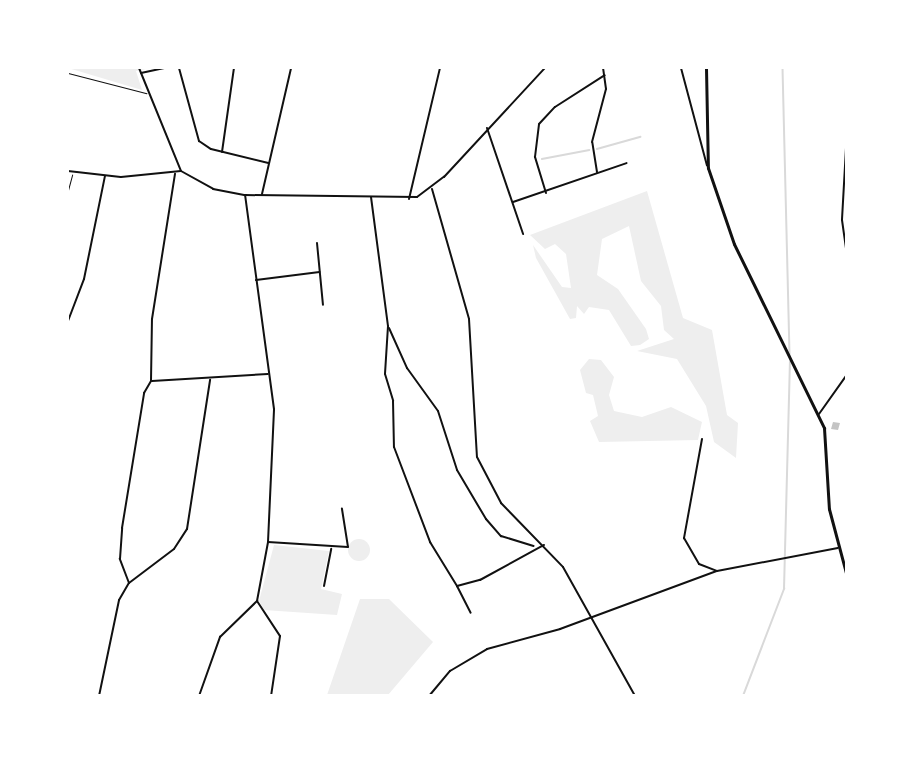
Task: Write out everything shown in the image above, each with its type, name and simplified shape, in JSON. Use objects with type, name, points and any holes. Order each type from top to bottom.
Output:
[{"type":"street","points":[[139,68],[181,171],[213,189],[245,195],[409,199],[432,189],[545,68]]},
{"type":"street","points":[[141,73],[165,68]]},
{"type":"street","points":[[178,68],[195,134],[205,146],[268,163]]},
{"type":"street","points":[[222,152],[234,68]]},
{"type":"street","points":[[262,194],[291,68]]},
{"type":"street","points":[[409,199],[440,68]]},
{"type":"street","points":[[597,172],[592,142],[604,99],[603,68]]},
{"type":"street","points":[[681,68],[708,168],[734,244],[794,369],[819,414],[838,548],[846,573]]},
{"type":"street","points":[[706,68],[708,168]]},
{"type":"street","points":[[546,193],[535,157],[539,124],[555,107],[605,75]]},
{"type":"street","points":[[487,128],[523,234]]},
{"type":"street","points":[[846,148],[842,220],[846,249]]},
{"type":"street","points":[[513,202],[546,193],[597,172],[627,163]]},
{"type":"street","points":[[68,171],[105,176],[175,174],[181,171]]},
{"type":"street","points":[[129,583],[120,559],[122,528],[144,393],[151,381],[152,320],[175,174]]},
{"type":"street","points":[[68,321],[84,279],[105,176]]},
{"type":"street","points":[[432,189],[471,328],[472,429],[477,457],[501,503],[544,545],[591,615],[635,696]]},
{"type":"street","points":[[199,696],[220,637],[257,602],[268,542],[274,409],[245,195]]},
{"type":"street","points":[[371,197],[388,326],[386,374],[393,401],[394,447],[430,542],[471,613]]},
{"type":"street","points":[[317,243],[323,305]]},
{"type":"street","points":[[256,280],[319,272]]},
{"type":"street","points":[[388,326],[407,368],[438,411],[457,470],[486,519],[501,536],[534,546],[544,545]]},
{"type":"street","points":[[151,381],[210,380],[268,374]]},
{"type":"street","points":[[819,414],[846,376]]},
{"type":"street","points":[[99,696],[119,600],[129,583],[174,549],[187,530],[210,380]]},
{"type":"street","points":[[702,439],[684,538],[699,564],[717,571]]},
{"type":"street","points":[[268,542],[331,549],[348,547],[342,508]]},
{"type":"street","points":[[456,586],[480,580],[534,546]]},
{"type":"street","points":[[429,696],[467,658],[717,571],[780,557],[838,548]]},
{"type":"street","points":[[324,586],[331,549]]},
{"type":"street","points":[[257,602],[280,636],[271,696]]},
{"type":"lane","points":[[68,73],[148,93]]},
{"type":"path","points":[[68,190],[72,172]]},
{"type":"shaded area","points":[[68,68],[150,68],[136,71],[142,90]]},
{"type":"shaded area","points":[[647,191],[683,318],[712,330],[727,415],[738,423],[736,458],[714,442],[706,406],[677,359],[637,351],[674,339],[664,330],[661,306],[641,281],[629,226],[602,239],[597,275],[618,289],[646,329],[649,339],[640,345],[631,346],[609,310],[589,307],[584,314],[577,306],[576,318],[570,319],[536,258],[533,245],[562,287],[571,288],[566,254],[555,244],[545,249],[530,235]]},
{"type":"shaded area","points":[[589,359],[601,360],[614,377],[609,395],[614,411],[642,417],[671,407],[702,422],[698,440],[599,442],[590,421],[598,416],[593,395],[586,393],[580,370]]},
{"type":"shaded area","points":[[359,539],[367,542],[370,550],[367,558],[359,561],[351,558],[348,550],[351,542]]},
{"type":"shaded area","points":[[274,545],[329,551],[321,589],[342,594],[337,615],[264,610],[259,601]]},
{"type":"shaded area","points":[[360,599],[389,599],[433,642],[388,695],[327,695]]},
{"type":"building","points":[[833,422],[840,423],[838,430],[831,429]]},
{"type":"waterway","points":[[783,68],[790,357]]},
{"type":"waterway","points":[[597,149],[640,137]]},
{"type":"waterway","points":[[542,159],[589,150]]},
{"type":"waterway","points":[[743,696],[784,589],[790,362]]}]
